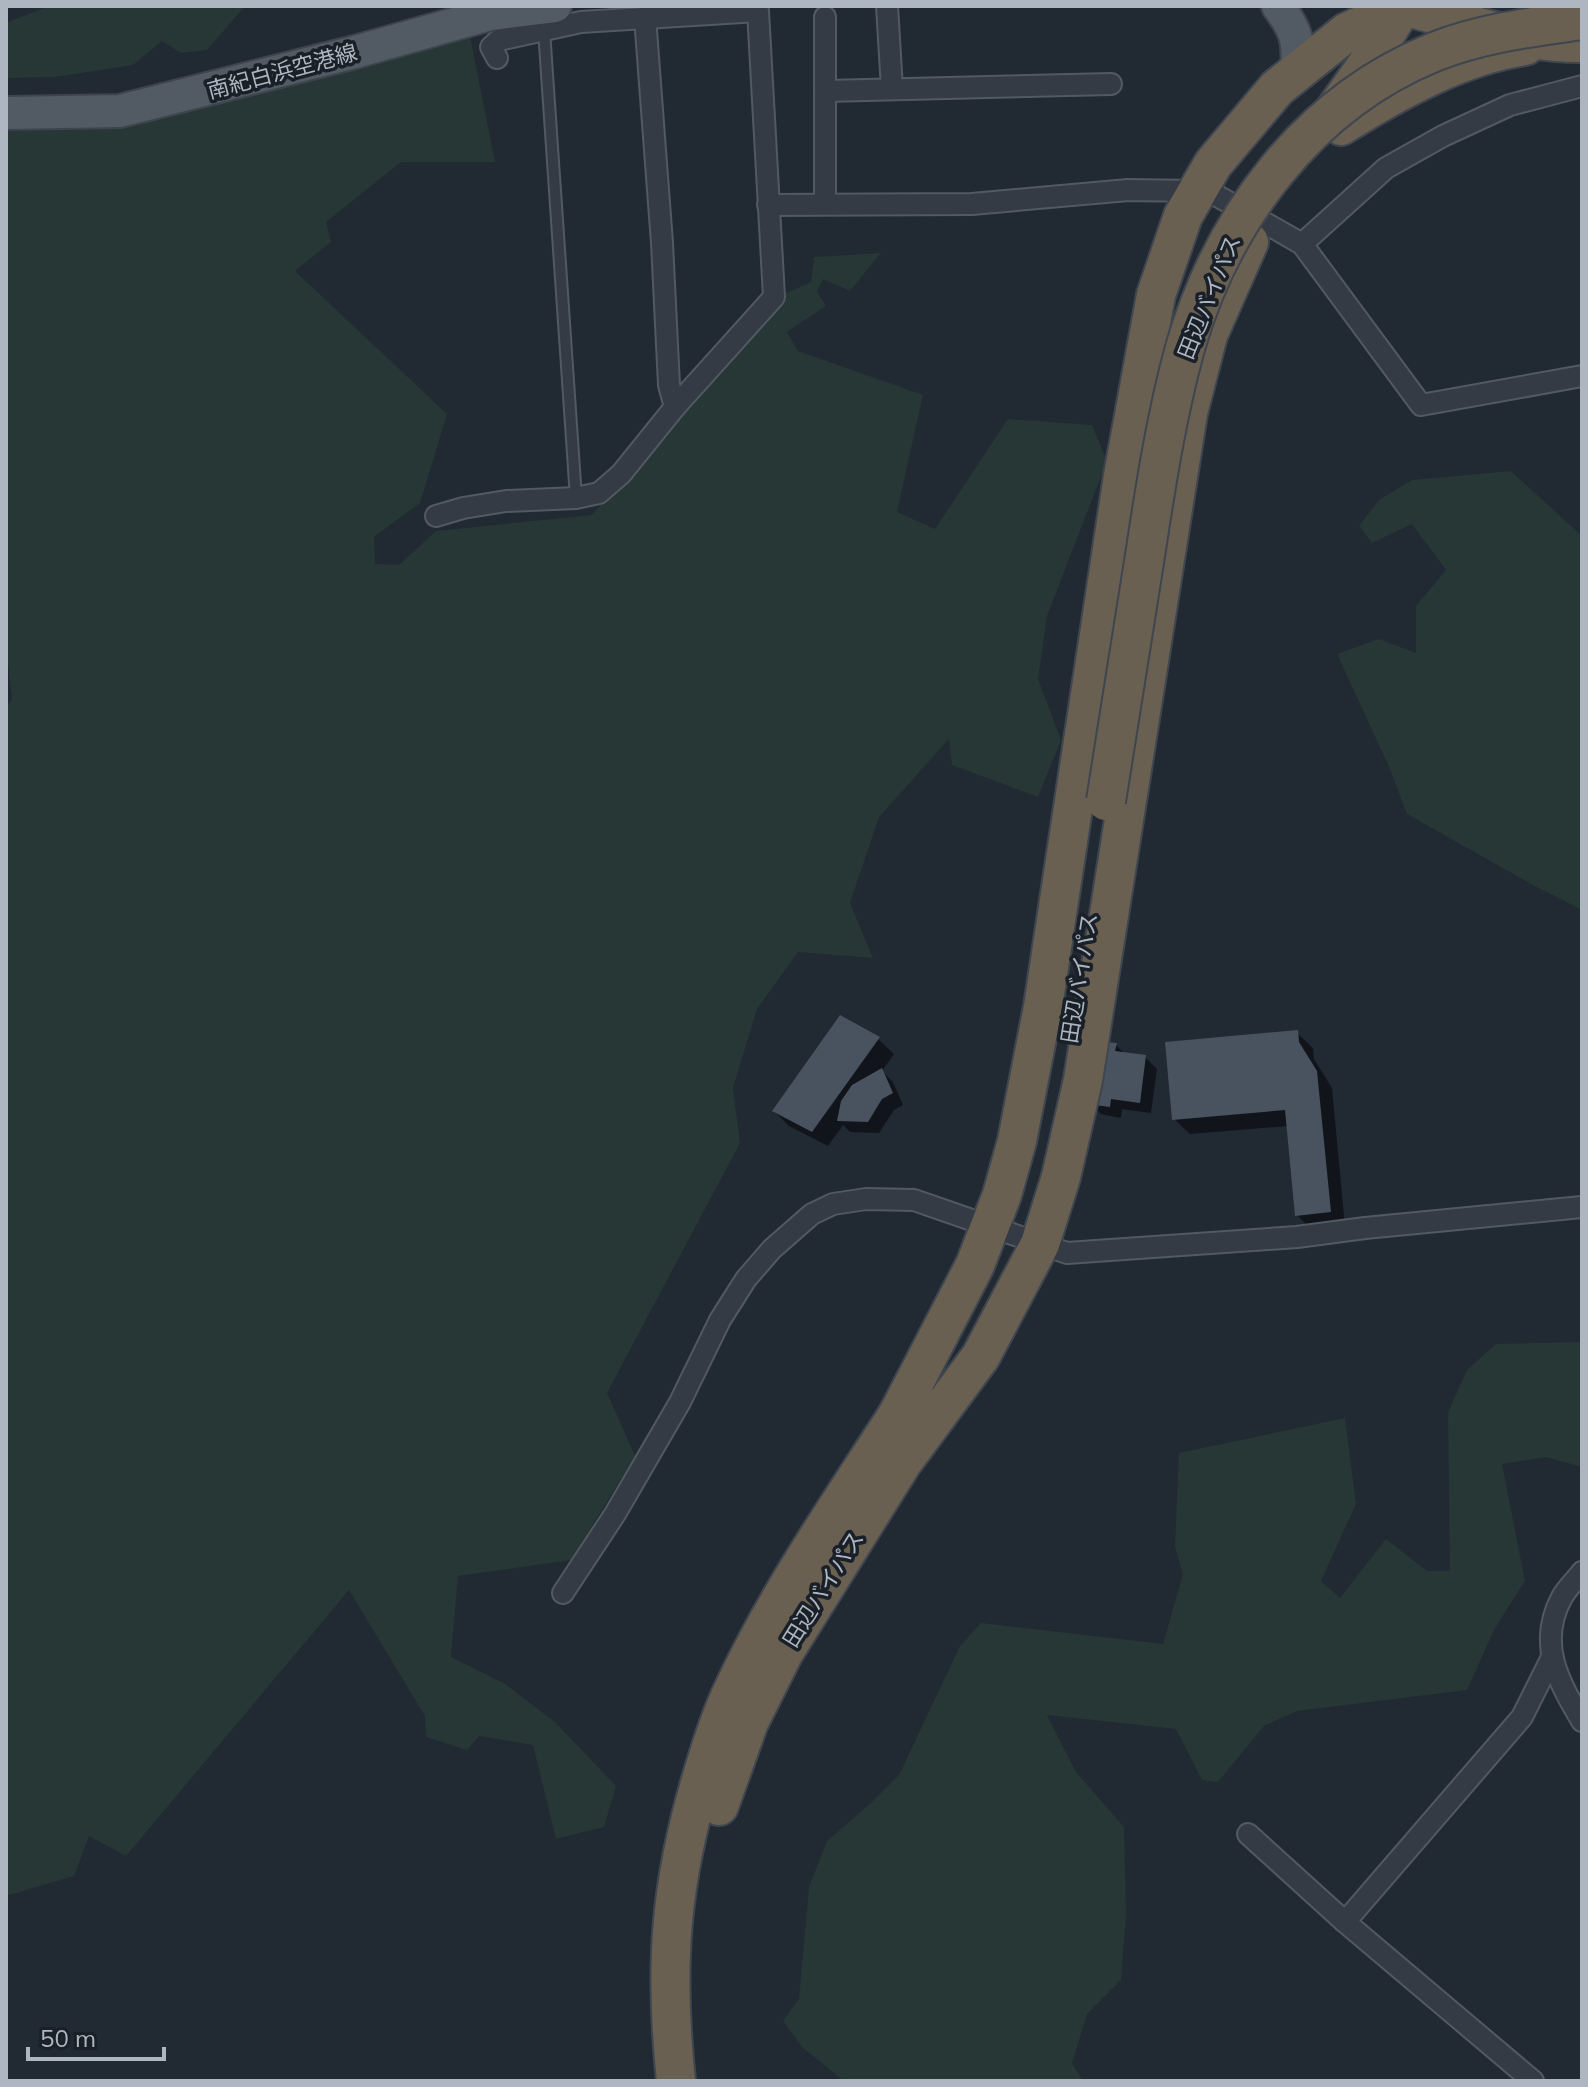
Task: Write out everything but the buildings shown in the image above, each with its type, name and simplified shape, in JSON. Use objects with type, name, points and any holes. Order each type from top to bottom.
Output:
[{"type":"highway","points":[[1015,1235],[1061,1177],[1083,1080],[1188,413],[1208,335],[1234,272],[1276,186],[1366,66],[1403,6]]},
{"type":"highway","points":[[1015,1235],[1002,1195],[1017,1141],[1043,1007],[1123,476],[1156,295],[1183,216],[1232,138],[1277,88],[1347,32],[1403,6],[1521,38],[1565,42]]},
{"type":"highway","name":"田辺バイパス","points":[[1100,802],[1159,385],[1176,316],[1205,239],[1226,202],[1266,148],[1333,83],[1400,42],[1439,26],[1485,12],[1524,6]]},
{"type":"highway","name":"田辺バイパス","points":[[697,2081],[691,2028],[691,1966],[697,1902],[708,1839],[749,1722],[783,1654],[824,1584],[905,1459],[981,1356],[1015,1235],[1047,1084],[1173,402],[1186,346],[1230,239],[1259,192],[1312,130],[1345,102],[1389,74],[1435,52],[1484,36],[1582,20]]},
{"type":"highway","points":[[1307,146],[1377,104],[1441,72],[1497,50],[1565,42]]},
{"type":"highway","name":"田辺バイパス","points":[[676,2081],[670,2017],[670,1947],[676,1884],[691,1812],[712,1743],[732,1692],[804,1561],[898,1414],[937,1364],[1015,1235]]},
{"type":"main road","points":[[1278,6],[1294,28],[1298,46],[1297,72]]},
{"type":"main road","name":"南紀白浜空港線","points":[[6,113],[120,111],[490,14],[549,18]]},
{"type":"street","points":[[887,6],[892,89]]},
{"type":"street","points":[[436,516],[506,501],[576,498],[599,493],[621,474],[675,407],[774,297],[758,11],[581,22],[549,18],[499,40],[491,47],[497,58]]},
{"type":"street","points":[[645,17],[669,385],[675,407]]},
{"type":"street","points":[[825,17],[825,204]]},
{"type":"street","points":[[826,91],[1111,84]]},
{"type":"street","points":[[1302,244],[1386,168],[1432,142],[1510,105],[1582,86]]},
{"type":"street","points":[[768,205],[972,204],[1128,190],[1214,194],[1302,244],[1421,405],[1582,376]]},
{"type":"street","points":[[563,1593],[615,1514],[673,1414],[720,1320],[746,1279],[772,1249],[812,1214],[833,1204],[866,1199],[914,1200],[1067,1253],[1297,1237],[1582,1207]]},
{"type":"street","points":[[1345,1922],[1522,1717],[1551,1659],[1552,1627],[1562,1597],[1582,1572]]},
{"type":"street","points":[[1551,1659],[1582,1721]]},
{"type":"street","points":[[1248,1834],[1345,1922],[1533,2081]]},
{"type":"lane","points":[[549,18],[576,498]]},
{"type":"shaded area","points":[[49,6],[245,6],[207,50],[181,53],[162,41],[133,65],[55,77],[6,78],[6,23]]},
{"type":"shaded area","points":[[469,31],[495,162],[401,162],[326,222],[331,242],[295,271],[447,414],[420,503],[374,537],[375,564],[399,565],[436,531],[592,515],[686,406],[754,337],[784,294],[811,282],[814,257],[881,253],[850,291],[823,279],[817,291],[826,306],[787,332],[798,351],[923,395],[897,512],[935,529],[1008,419],[1092,425],[1107,461],[1047,616],[1038,679],[1061,740],[1038,797],[952,765],[949,739],[879,817],[850,903],[873,958],[798,952],[757,1009],[733,1088],[740,1143],[607,1393],[635,1456],[571,1560],[458,1576],[451,1657],[505,1684],[555,1722],[616,1786],[604,1827],[556,1839],[533,1745],[479,1736],[467,1750],[426,1737],[425,1716],[349,1590],[126,1856],[89,1836],[74,1876],[6,1896],[6,706],[12,699],[6,646],[6,131],[87,128]]},
{"type":"shaded area","points":[[1511,471],[1582,536],[1582,910],[1407,814],[1390,769],[1337,654],[1379,639],[1416,653],[1416,606],[1446,570],[1412,524],[1372,543],[1359,526],[1379,500],[1412,480]]},
{"type":"shaded area","points":[[1582,1342],[1582,1467],[1546,1457],[1502,1464],[1525,1581],[1495,1628],[1467,1690],[1297,1711],[1264,1726],[1218,1782],[1202,1780],[1176,1729],[1047,1715],[1076,1772],[1124,1827],[1126,1917],[1121,1980],[1087,2014],[1072,2063],[1083,2081],[844,2081],[803,2048],[783,2021],[799,1999],[809,1887],[827,1841],[899,1775],[960,1646],[981,1623],[1163,1644],[1183,1574],[1175,1547],[1179,1453],[1345,1418],[1356,1504],[1321,1581],[1340,1598],[1386,1539],[1427,1571],[1450,1571],[1448,1412],[1467,1370],[1496,1344]]}]
